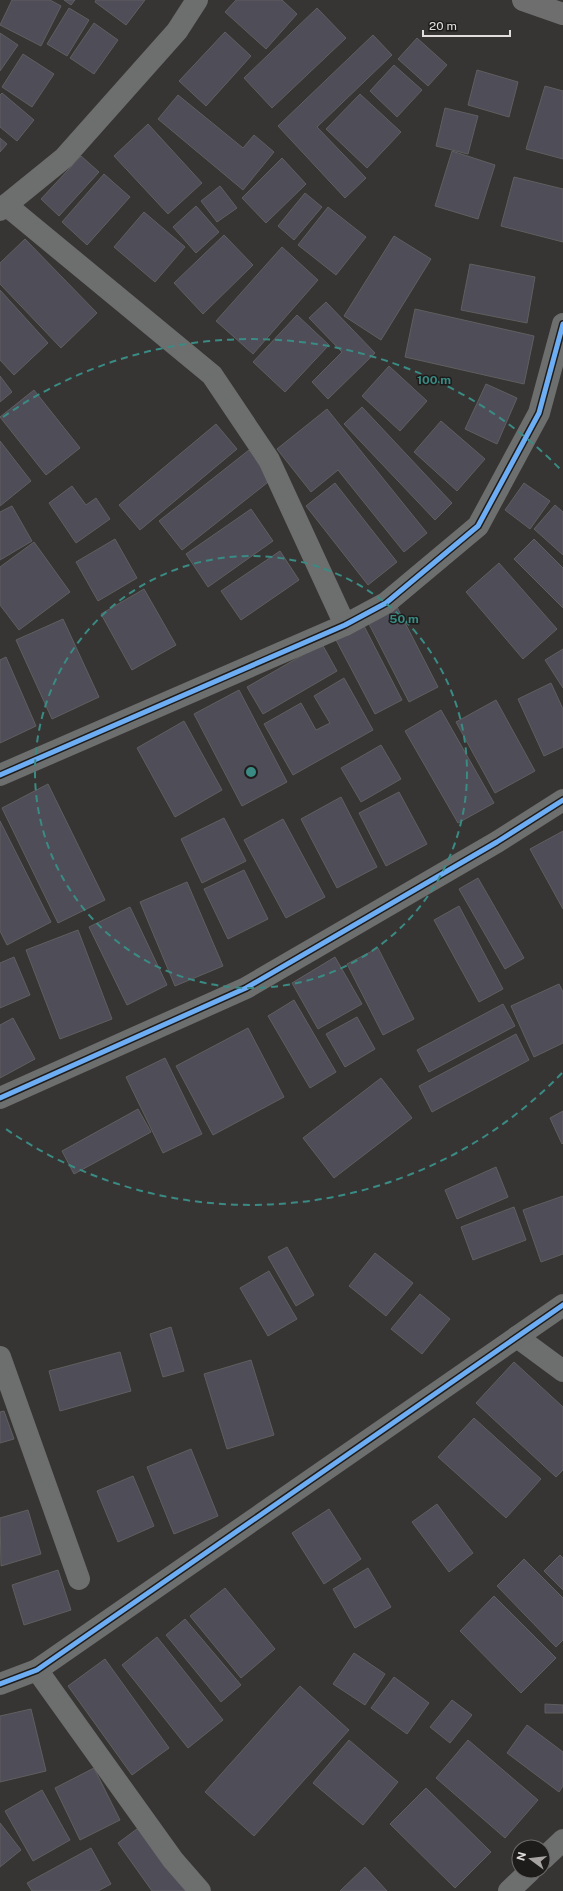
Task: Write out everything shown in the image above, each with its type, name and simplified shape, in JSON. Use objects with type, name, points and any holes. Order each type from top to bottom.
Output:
[{"type":"main road","points":[[523,0],[563,14]]},
{"type":"street","points":[[197,0],[177,31],[64,158],[3,207],[212,375],[269,460],[345,625]]},
{"type":"street","points":[[0,775],[345,625],[386,603],[478,526],[539,413],[563,324]]},
{"type":"street","points":[[0,1098],[246,988],[497,842],[563,800]]},
{"type":"street","points":[[0,1684],[37,1670],[563,1305]]},
{"type":"street","points":[[517,1337],[563,1371]]},
{"type":"street","points":[[1,1362],[79,1578]]},
{"type":"street","points":[[37,1670],[173,1860],[200,1891]]},
{"type":"street","points":[[551,1851],[563,1840]]},
{"type":"street","points":[[509,1891],[522,1879]]},
{"type":"building","points":[[12,0],[50,0],[61,6],[41,46],[0,25]]},
{"type":"building","points":[[64,0],[75,0],[71,5]]},
{"type":"building","points":[[96,0],[145,0],[126,25],[95,2]]},
{"type":"building","points":[[236,0],[282,0],[297,14],[266,49],[225,12]]},
{"type":"building","points":[[69,8],[89,20],[67,56],[47,44]]},
{"type":"building","points":[[317,8],[346,38],[272,108],[244,78]]},
{"type":"building","points":[[94,23],[118,40],[94,74],[70,58]]},
{"type":"building","points":[[225,32],[251,56],[206,106],[179,81]]},
{"type":"building","points":[[0,33],[18,45],[0,71]]},
{"type":"building","points":[[373,35],[392,55],[317,127],[366,178],[345,198],[278,126]]},
{"type":"building","points":[[417,38],[447,65],[428,86],[398,59]]},
{"type":"building","points":[[23,54],[54,74],[32,107],[2,87]]},
{"type":"building","points":[[394,65],[422,90],[397,117],[370,91]]},
{"type":"building","points":[[477,70],[518,82],[509,117],[468,105]]},
{"type":"building","points":[[545,86],[563,91],[563,159],[526,149]]},
{"type":"building","points":[[2,93],[34,120],[17,141],[0,127],[0,95]]},
{"type":"building","points":[[360,94],[401,132],[367,168],[326,129]]},
{"type":"building","points":[[178,95],[243,148],[254,135],[274,152],[243,190],[158,119]]},
{"type":"building","points":[[445,108],[478,116],[468,154],[436,146]]},
{"type":"building","points":[[148,124],[202,183],[168,214],[114,156]]},
{"type":"building","points":[[0,138],[7,144],[0,152]]},
{"type":"building","points":[[452,151],[495,165],[478,219],[435,206]]},
{"type":"building","points":[[81,156],[99,172],[59,216],[41,199]]},
{"type":"building","points":[[282,158],[306,184],[266,223],[242,198]]},
{"type":"building","points":[[104,174],[130,197],[87,245],[62,222]]},
{"type":"building","points":[[514,177],[563,189],[563,242],[501,226]]},
{"type":"building","points":[[220,186],[237,208],[217,222],[201,201]]},
{"type":"building","points":[[305,193],[322,207],[294,240],[278,226]]},
{"type":"building","points":[[196,206],[219,232],[196,253],[173,227]]},
{"type":"building","points":[[328,207],[366,237],[336,275],[298,245]]},
{"type":"building","points":[[144,212],[185,247],[155,282],[114,247]]},
{"type":"building","points":[[224,235],[253,265],[203,314],[174,283]]},
{"type":"building","points":[[394,236],[431,259],[381,340],[344,316]]},
{"type":"building","points":[[25,239],[97,313],[61,348],[0,284],[0,263]]},
{"type":"building","points":[[282,247],[318,280],[253,354],[216,321]]},
{"type":"building","points":[[470,264],[535,277],[527,323],[461,310]]},
{"type":"building","points":[[0,290],[48,343],[14,375],[0,360]]},
{"type":"building","points":[[326,302],[375,353],[328,399],[312,382],[342,352],[309,318]]},
{"type":"building","points":[[415,309],[534,336],[524,384],[405,357]]},
{"type":"building","points":[[297,315],[329,345],[285,392],[253,362]]},
{"type":"building","points":[[389,366],[427,401],[400,431],[362,396]]},
{"type":"building","points":[[0,376],[12,392],[0,402]]},
{"type":"building","points":[[486,384],[517,398],[497,444],[465,429]]},
{"type":"building","points":[[34,390],[80,448],[46,475],[0,417]]},
{"type":"building","points":[[362,407],[452,503],[435,520],[344,424]]},
{"type":"building","points":[[327,409],[427,533],[404,552],[338,470],[311,492],[277,449]]},
{"type":"building","points":[[441,421],[485,459],[457,491],[414,452]]},
{"type":"building","points":[[216,424],[237,449],[140,530],[119,505]]},
{"type":"building","points":[[0,441],[31,481],[0,506]]},
{"type":"building","points":[[249,450],[272,479],[182,550],[159,521]]},
{"type":"building","points":[[335,483],[397,562],[368,585],[306,506]]},
{"type":"building","points":[[524,483],[550,501],[530,529],[505,510]]},
{"type":"building","points":[[72,486],[86,505],[96,498],[110,519],[76,543],[49,503]]},
{"type":"building","points":[[555,505],[563,512],[563,555],[534,529]]},
{"type":"building","points":[[12,506],[32,541],[0,560],[0,512]]},
{"type":"building","points":[[251,509],[273,541],[208,587],[186,554]]},
{"type":"building","points":[[115,539],[137,578],[98,601],[76,562]]},
{"type":"building","points":[[534,539],[563,568],[563,608],[514,559]]},
{"type":"building","points":[[34,542],[70,592],[19,630],[0,605],[0,567]]},
{"type":"building","points":[[280,551],[299,580],[241,620],[221,591]]},
{"type":"building","points":[[499,563],[557,629],[523,659],[466,592]]},
{"type":"building","points":[[144,589],[176,645],[132,670],[101,614]]},
{"type":"building","points":[[397,607],[438,687],[409,702],[368,622]]},
{"type":"building","points":[[63,619],[99,697],[52,719],[16,640]]},
{"type":"building","points":[[363,624],[402,700],[375,714],[335,638]]},
{"type":"building","points":[[322,644],[337,671],[263,714],[247,687]]},
{"type":"building","points":[[563,649],[563,688],[545,660]]},
{"type":"building","points":[[6,657],[36,726],[0,743],[0,660]]},
{"type":"building","points":[[344,678],[373,730],[293,775],[264,724],[301,703],[316,730],[330,723],[314,696]]},
{"type":"building","points":[[551,683],[563,709],[563,747],[544,756],[518,699]]},
{"type":"building","points":[[239,690],[287,782],[242,806],[194,714]]},
{"type":"building","points":[[496,700],[535,771],[495,793],[456,722]]},
{"type":"building","points":[[441,710],[494,803],[458,823],[405,731]]},
{"type":"building","points":[[184,721],[222,790],[175,817],[137,748]]},
{"type":"building","points":[[381,745],[401,779],[361,802],[341,768]]},
{"type":"building","points":[[48,784],[105,900],[58,923],[2,808]]},
{"type":"building","points":[[399,792],[427,844],[386,866],[359,813]]},
{"type":"building","points":[[341,797],[377,867],[337,888],[301,819]]},
{"type":"building","points":[[224,818],[246,861],[202,883],[181,839]]},
{"type":"building","points":[[283,819],[325,897],[286,918],[244,840]]},
{"type":"building","points":[[0,821],[51,922],[7,945],[0,931]]},
{"type":"building","points":[[563,831],[563,909],[530,849]]},
{"type":"building","points":[[244,870],[268,919],[228,939],[204,889]]},
{"type":"building","points":[[478,878],[524,958],[505,969],[459,889]]},
{"type":"building","points":[[187,882],[223,966],[175,986],[140,902]]},
{"type":"building","points":[[459,906],[503,989],[479,1002],[434,920]]},
{"type":"building","points":[[130,907],[167,985],[127,1005],[89,927]]},
{"type":"building","points":[[78,930],[112,1019],[60,1039],[26,950]]},
{"type":"building","points":[[378,948],[414,1019],[383,1035],[347,964]]},
{"type":"building","points":[[14,957],[30,995],[0,1008],[0,963]]},
{"type":"building","points":[[335,957],[362,1004],[318,1029],[292,983]]},
{"type":"building","points":[[559,984],[563,992],[563,1043],[534,1057],[511,1006]]},
{"type":"building","points":[[294,1000],[336,1072],[310,1088],[268,1016]]},
{"type":"building","points":[[503,1004],[515,1026],[429,1072],[417,1050]]},
{"type":"building","points":[[357,1017],[375,1049],[345,1067],[326,1034]]},
{"type":"building","points":[[13,1018],[35,1059],[0,1078],[0,1025]]},
{"type":"building","points":[[248,1028],[284,1097],[213,1135],[176,1066]]},
{"type":"building","points":[[516,1034],[529,1060],[432,1112],[419,1086]]},
{"type":"building","points":[[165,1058],[202,1134],[163,1153],[126,1077]]},
{"type":"building","points":[[381,1078],[412,1118],[334,1178],[303,1138]]},
{"type":"building","points":[[138,1109],[151,1132],[74,1174],[62,1151]]},
{"type":"building","points":[[563,1111],[563,1143],[562,1144],[550,1118]]},
{"type":"building","points":[[496,1167],[508,1197],[457,1219],[445,1190]]},
{"type":"building","points":[[563,1196],[563,1254],[541,1262],[523,1210]]},
{"type":"building","points":[[514,1207],[526,1240],[473,1260],[461,1227]]},
{"type":"building","points":[[287,1247],[314,1295],[296,1306],[268,1257]]},
{"type":"building","points":[[375,1253],[413,1283],[386,1316],[349,1286]]},
{"type":"building","points":[[269,1271],[297,1319],[268,1336],[240,1288]]},
{"type":"building","points":[[420,1294],[450,1319],[422,1354],[391,1329]]},
{"type":"building","points":[[171,1327],[184,1371],[163,1377],[150,1334]]},
{"type":"building","points":[[120,1352],[131,1391],[60,1411],[49,1371]]},
{"type":"building","points":[[251,1360],[274,1435],[227,1449],[204,1374]]},
{"type":"building","points":[[514,1362],[563,1407],[563,1470],[556,1477],[476,1403]]},
{"type":"building","points":[[4,1411],[14,1439],[0,1443],[0,1412]]},
{"type":"building","points":[[474,1418],[541,1479],[506,1518],[438,1457]]},
{"type":"building","points":[[191,1449],[218,1516],[174,1534],[147,1467]]},
{"type":"building","points":[[133,1476],[154,1526],[118,1542],[97,1491]]},
{"type":"building","points":[[437,1504],[473,1553],[449,1572],[412,1522]]},
{"type":"building","points":[[329,1509],[361,1559],[324,1584],[292,1533]]},
{"type":"building","points":[[28,1510],[41,1554],[1,1566],[0,1518]]},
{"type":"building","points":[[560,1555],[563,1558],[563,1590],[544,1571]]},
{"type":"building","points":[[524,1559],[563,1598],[563,1640],[556,1647],[497,1586]]},
{"type":"building","points":[[368,1568],[391,1607],[355,1628],[333,1589]]},
{"type":"building","points":[[58,1570],[71,1610],[24,1625],[12,1585]]},
{"type":"building","points":[[225,1588],[275,1649],[241,1678],[190,1616]]},
{"type":"building","points":[[494,1596],[556,1658],[521,1693],[460,1631]]},
{"type":"building","points":[[185,1619],[241,1685],[221,1702],[166,1635]]},
{"type":"building","points":[[157,1637],[223,1720],[188,1748],[122,1665]]},
{"type":"building","points":[[354,1653],[385,1674],[365,1705],[333,1684]]},
{"type":"building","points":[[105,1659],[169,1748],[132,1775],[68,1686]]},
{"type":"building","points":[[394,1677],[429,1703],[407,1734],[371,1708]]},
{"type":"building","points":[[300,1686],[349,1730],[254,1836],[205,1792]]},
{"type":"building","points":[[452,1700],[472,1715],[450,1743],[430,1727]]},
{"type":"building","points":[[545,1704],[563,1705],[563,1713],[545,1713]]},
{"type":"building","points":[[31,1709],[46,1771],[0,1782],[0,1716]]},
{"type":"building","points":[[527,1725],[563,1752],[563,1786],[559,1792],[507,1753]]},
{"type":"building","points":[[349,1740],[398,1782],[363,1825],[313,1783]]},
{"type":"building","points":[[468,1740],[538,1800],[505,1838],[436,1778]]},
{"type":"building","points":[[94,1768],[120,1820],[80,1840],[55,1788]]},
{"type":"building","points":[[426,1788],[491,1852],[455,1888],[390,1824]]},
{"type":"building","points":[[42,1790],[70,1840],[33,1861],[5,1811]]},
{"type":"building","points":[[0,1823],[21,1850],[0,1867]]},
{"type":"building","points":[[141,1826],[187,1891],[152,1891],[118,1843]]},
{"type":"building","points":[[91,1848],[111,1884],[98,1891],[32,1891],[27,1883]]},
{"type":"building","points":[[365,1867],[387,1891],[340,1891]]},
{"type":"cycle path","points":[[0,775],[345,625],[386,603],[478,526],[539,413],[563,324]]},
{"type":"cycle path","points":[[0,1098],[246,988],[497,842],[563,800]]},
{"type":"cycle path","points":[[0,1684],[37,1670],[563,1305]]}]
